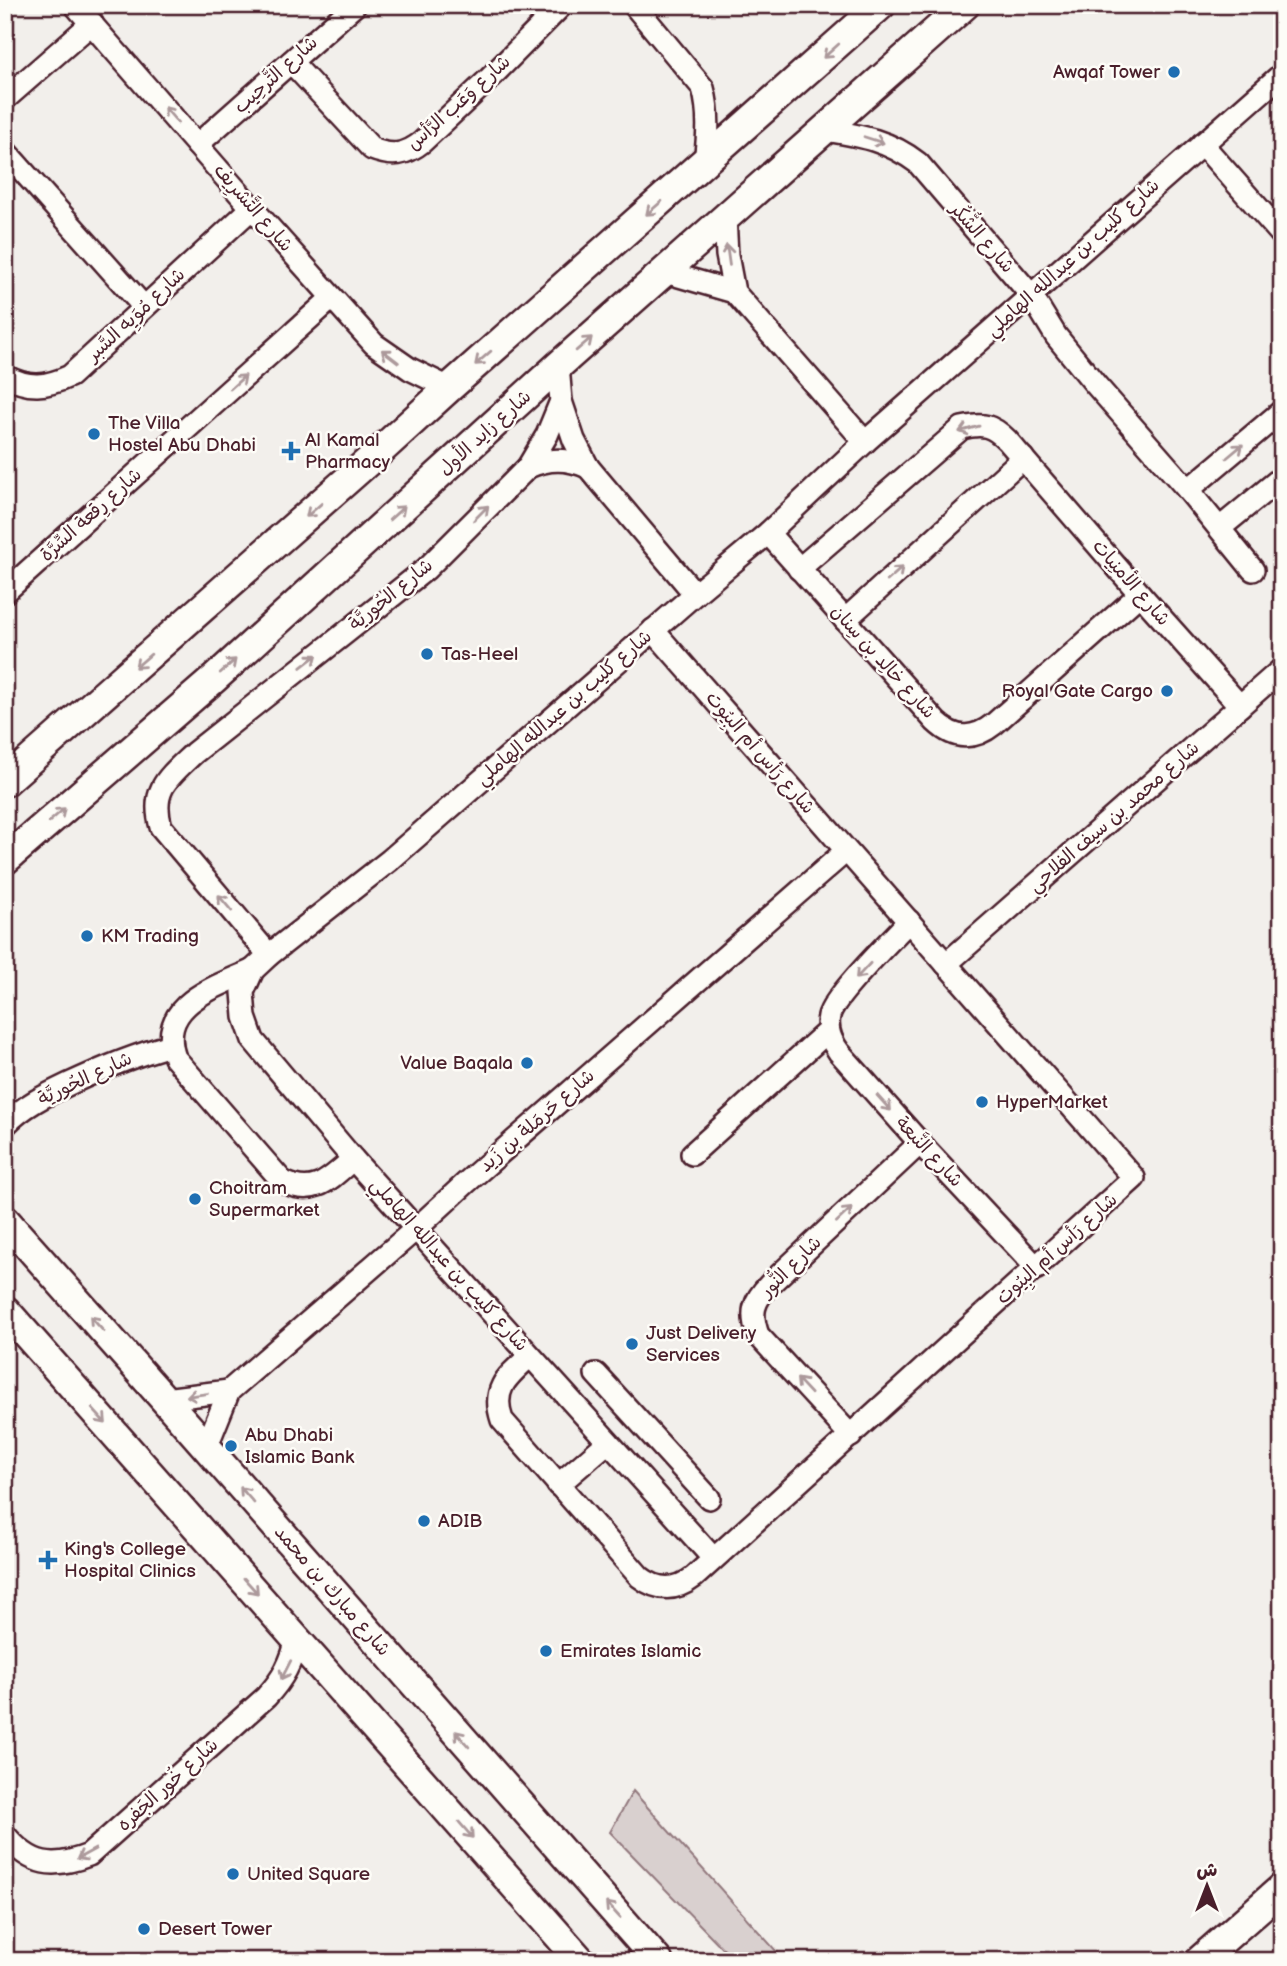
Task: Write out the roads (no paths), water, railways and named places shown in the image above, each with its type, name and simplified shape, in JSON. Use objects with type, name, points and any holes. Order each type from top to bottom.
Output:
[{"type":"main road","points":[[5,782],[881,5]]},
{"type":"main road","name":"شارع زايد الأول","points":[[5,860],[215,678],[558,366],[965,5]]},
{"type":"main road","name":"شارع مبارك بن محمد","points":[[5,1220],[658,1961]]},
{"type":"main road","points":[[5,1310],[581,1961]]},
{"type":"main road","points":[[1199,1961],[1282,1888]]},
{"type":"street","name":"شارع التَّشرِيف","points":[[75,5],[364,333],[385,353],[449,388]]},
{"type":"street","name":"شارع التَّرحِيب","points":[[197,145],[355,5]]},
{"type":"street","name":"شارع وَعَب الرَّأس","points":[[291,62],[372,149],[399,155],[422,142],[562,5]]},
{"type":"street","points":[[634,5],[704,88],[709,123],[705,163]]},
{"type":"street","points":[[5,99],[92,23]]},
{"type":"street","name":"شارع كليب بن عبدالله الهاملي","points":[[713,1558],[353,1159],[253,1040],[244,1017],[243,992],[253,970],[269,955],[390,860],[768,533],[865,442],[1281,76]]},
{"type":"street","name":"شارع الشُّكُر","points":[[825,130],[878,140],[918,163],[1031,295],[1059,341],[1254,570]]},
{"type":"street","points":[[1202,144],[1282,235]]},
{"type":"street","points":[[5,151],[144,307]]},
{"type":"street","name":"شارع مُوَيِه السَّبر","points":[[5,376],[34,386],[52,384],[69,376],[252,208]]},
{"type":"street","points":[[725,217],[727,255],[734,292],[865,442]]},
{"type":"street","points":[[665,272],[734,292]]},
{"type":"street","name":"شارع رِقعة السِّرَّة","points":[[5,592],[332,298]]},
{"type":"street","name":"شارع الحُوريَّة","points":[[269,955],[161,827],[157,813],[163,784],[194,753],[426,569],[528,467],[547,435],[561,401],[558,366]]},
{"type":"street","points":[[561,401],[574,440],[588,467],[695,594]]},
{"type":"street","points":[[1188,490],[1282,411]]},
{"type":"street","name":"شارع الأمنِيات","points":[[799,569],[962,428],[987,426],[998,431],[1023,458],[1240,706]]},
{"type":"street","points":[[845,620],[1023,458]]},
{"type":"street","points":[[528,467],[552,459],[564,459],[588,467]]},
{"type":"street","points":[[1220,528],[1282,477]]},
{"type":"street","name":"شارع خالِد بن سِنان","points":[[768,533],[936,722],[949,732],[964,737],[981,733],[994,724],[1140,594]]},
{"type":"street","name":"شارع رَأس أم البِيُوت","points":[[530,1356],[502,1385],[498,1409],[502,1420],[640,1577],[653,1585],[678,1587],[694,1577],[1134,1178],[653,630]]},
{"type":"street","name":"شارع محمد بن سيف الفلاحي","points":[[946,964],[1282,669]]},
{"type":"street","name":"شارع حَرمَلة بن زَيد","points":[[206,1448],[229,1391],[846,851]]},
{"type":"street","points":[[692,1154],[828,1031],[828,1017],[836,1000],[909,921]]},
{"type":"street","points":[[253,970],[212,989],[183,1008],[175,1018],[171,1032],[175,1058],[282,1181],[292,1186],[315,1187],[326,1183],[353,1159]]},
{"type":"street","name":"شارع النَّبعة","points":[[828,1031],[839,1052],[1037,1268]]},
{"type":"street","name":"شارع الحُوريَّة","points":[[5,1125],[28,1106],[111,1064],[171,1045]]},
{"type":"street","name":"شارع النُّور","points":[[851,1436],[758,1335],[753,1322],[754,1307],[760,1294],[770,1284],[920,1143]]},
{"type":"street","points":[[596,1374],[709,1498]]},
{"type":"street","points":[[164,1399],[229,1391]]},
{"type":"street","points":[[625,1462],[653,1437]]},
{"type":"street","points":[[558,1485],[608,1442]]},
{"type":"street","name":"شارع خُور الجَفره","points":[[5,1835],[29,1857],[48,1863],[69,1862],[89,1854],[278,1685],[293,1655],[296,1638]]},
{"type":"place","name":"Awqaf Tower","points":[[1174,72]]},
{"type":"place","name":"The Villa Hostel Abu Dhabi","points":[[94,434]]},
{"type":"place","name":"Al Kamal Pharmacy","points":[[291,451]]},
{"type":"place","name":"Tas-Heel","points":[[427,654]]},
{"type":"place","name":"Royal Gate Cargo","points":[[1167,691]]},
{"type":"place","name":"KM Trading","points":[[87,936]]},
{"type":"place","name":"Value Baqala","points":[[527,1063]]},
{"type":"place","name":"HyperMarket","points":[[982,1102]]},
{"type":"place","name":"Choitram Supermarket","points":[[195,1199]]},
{"type":"place","name":"Just Delivery Services","points":[[632,1344]]},
{"type":"place","name":"Abu Dhabi Islamic Bank","points":[[231,1446]]},
{"type":"place","name":"ADIB","points":[[424,1521]]},
{"type":"place","name":"King's College Hospital Clinics","points":[[48,1560]]},
{"type":"place","name":"Emirates Islamic","points":[[546,1651]]},
{"type":"place","name":"United Square","points":[[233,1874]]},
{"type":"place","name":"Desert Tower","points":[[144,1929]]}]
